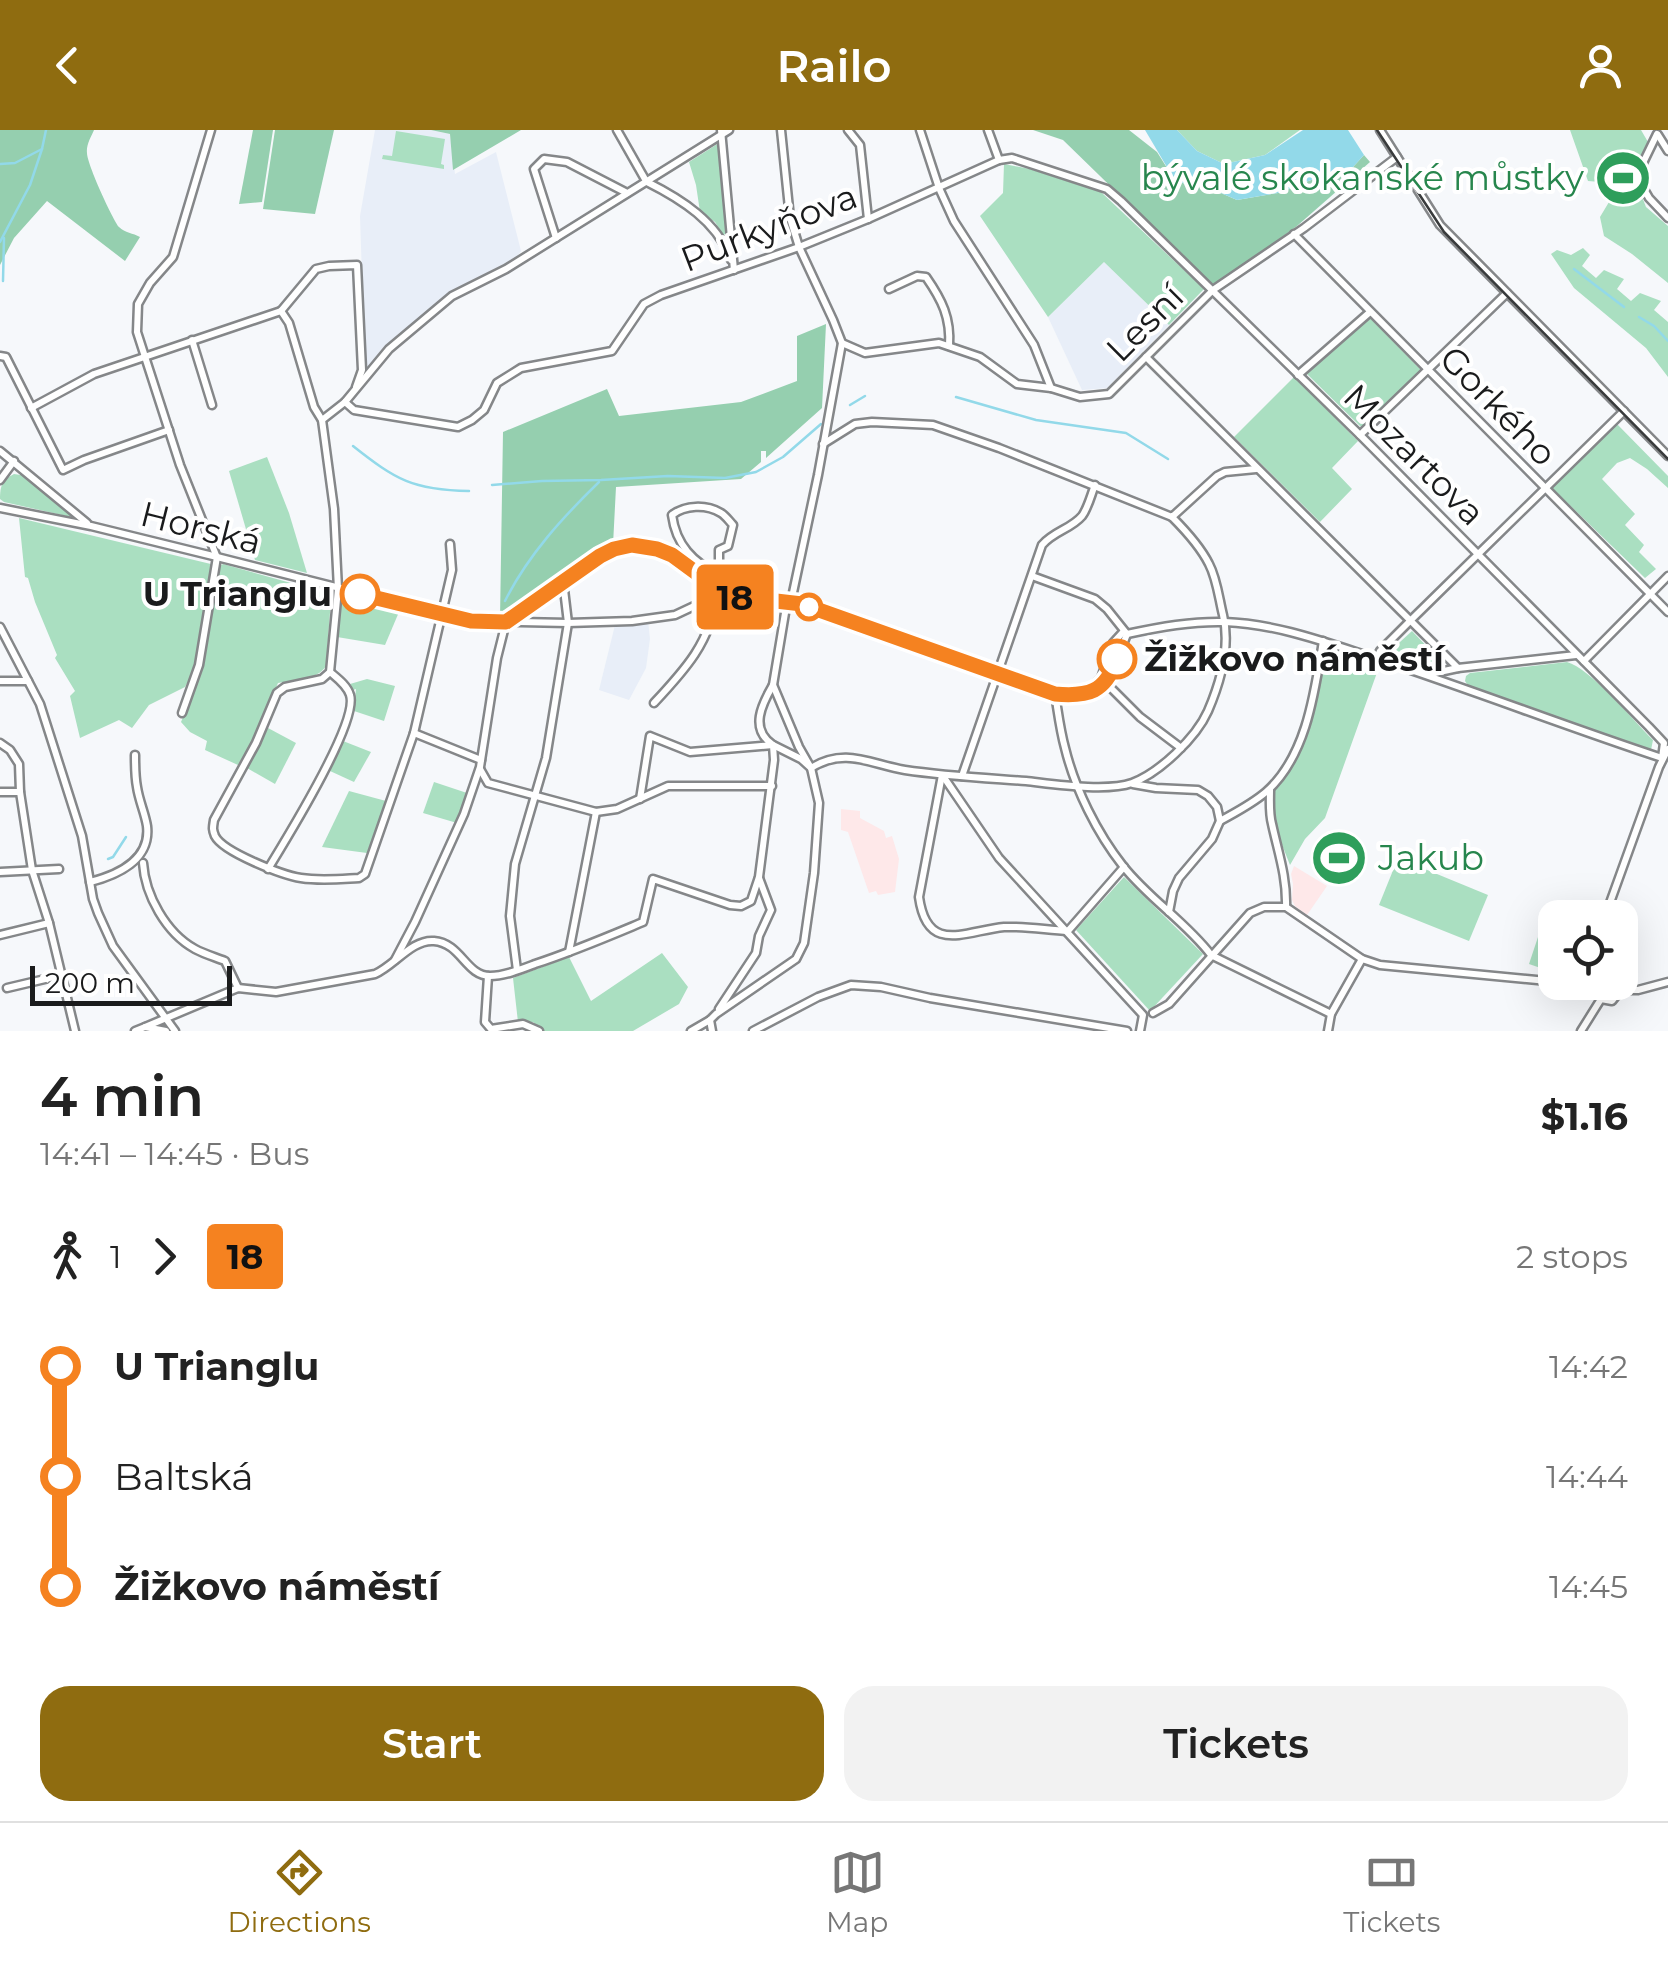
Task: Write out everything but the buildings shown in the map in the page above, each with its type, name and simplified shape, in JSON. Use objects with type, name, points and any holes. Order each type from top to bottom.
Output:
[{"type":"street","points":[[182,713],[199,665],[217,556],[144,356],[137,332],[138,304],[150,283],[173,258],[211,130]]},
{"type":"street","points":[[617,130],[646,182],[674,195],[701,217],[726,245],[734,270]]},
{"type":"street","points":[[781,130],[790,218],[842,344],[773,685],[760,710],[760,730],[766,741],[810,768]]},
{"type":"street","points":[[848,130],[860,145],[868,219]]},
{"type":"street","points":[[920,130],[954,221],[1034,345],[1051,388]]},
{"type":"street","points":[[988,130],[999,160],[1012,158],[1107,189],[1213,290]]},
{"type":"street","points":[[1380,130],[1440,225],[1668,456]]},
{"type":"street","points":[[322,420],[345,402],[390,349],[452,296],[506,269],[724,132],[734,270]]},
{"type":"street","points":[[1656,132],[1668,150]]},
{"type":"street","points":[[1656,132],[1638,179],[1648,198],[1668,218]]},
{"type":"street","name":"Lesní","points":[[842,344],[864,353],[939,343],[980,356],[1017,384],[1080,397],[1108,394],[1213,290],[1396,156]]},
{"type":"street","points":[[556,238],[534,169],[544,160],[567,162],[627,193]]},
{"type":"street","name":"Purkyňova","points":[[345,402],[354,410],[458,427],[484,410],[497,383],[521,368],[612,350],[644,304],[661,295],[799,247],[999,160]]},
{"type":"street","name":"Gorkého","points":[[1294,234],[1668,612]]},
{"type":"street","points":[[31,408],[94,374],[281,311],[316,269],[328,266],[357,265],[362,370],[355,391]]},
{"type":"street","points":[[889,289],[926,276],[943,302],[950,326],[949,346]]},
{"type":"street","name":"Mozartova","points":[[1213,290],[1664,743],[1662,758]]},
{"type":"street","points":[[1360,435],[1507,293]]},
{"type":"street","points":[[281,311],[289,323],[314,406],[322,420],[334,509],[338,589],[330,672],[322,680],[285,686],[276,693],[256,743],[214,820],[213,829],[222,844],[268,869],[306,880],[358,878],[364,874],[414,733],[452,570],[450,544]]},
{"type":"street","points":[[1298,375],[1370,312]]},
{"type":"street","points":[[192,340],[212,405]]},
{"type":"street","points":[[0,356],[6,357],[63,470],[168,430]]},
{"type":"street","points":[[1146,357],[1458,668]]},
{"type":"street","points":[[1376,659],[1624,411]]},
{"type":"street","points":[[810,768],[844,756],[942,775],[1078,786],[1130,783],[1151,773],[1181,748],[1203,721],[1224,662],[1225,622],[1210,566],[1194,540],[1172,517],[1000,448],[933,426],[855,424],[822,445]]},
{"type":"street","points":[[0,450],[91,526]]},
{"type":"street","points":[[0,480],[14,460]]},
{"type":"street","points":[[1172,517],[1217,476],[1256,469]]},
{"type":"street","points":[[962,776],[1042,545],[1084,513],[1094,485]]},
{"type":"street","name":"Horská","points":[[0,508],[217,556],[471,621],[632,621],[675,616],[724,592]]},
{"type":"street","points":[[720,575],[719,550],[728,546],[733,525],[720,513],[705,508],[678,510],[672,521],[680,544],[745,598]]},
{"type":"street","points":[[393,963],[464,814],[480,764],[506,622],[614,549],[644,545],[672,555],[724,592],[745,598],[789,601],[1055,694],[1087,692],[1110,678],[1125,633]]},
{"type":"street","points":[[1032,576],[1095,600],[1125,633]]},
{"type":"street","points":[[1426,675],[1458,668],[1580,658],[1668,576]]},
{"type":"street","points":[[517,970],[510,916],[516,864],[546,758],[568,622],[563,580]]},
{"type":"street","points":[[654,702],[681,675],[702,644],[714,616],[715,596]]},
{"type":"street","points":[[1125,633],[1225,622],[1322,640],[1662,758],[1668,766]]},
{"type":"street","points":[[0,627],[40,704],[82,836],[93,899],[113,946],[176,1031]]},
{"type":"street","points":[[1220,822],[1270,789],[1288,763],[1313,705],[1322,640]]},
{"type":"street","points":[[268,869],[324,774],[349,714],[349,690],[330,672]]},
{"type":"street","points":[[1104,680],[1140,716],[1181,748]]},
{"type":"street","points":[[0,682],[28,681]]},
{"type":"street","points":[[691,1031],[796,959],[804,943],[819,803],[810,768],[773,685]]},
{"type":"street","points":[[1055,694],[1065,749],[1078,786],[1124,868],[1211,955],[1331,1014]]},
{"type":"street","points":[[414,733],[480,764],[488,783],[596,812],[618,809],[668,786],[772,786]]},
{"type":"street","points":[[640,799],[650,736],[690,752],[773,745]]},
{"type":"street","points":[[0,743],[16,757],[32,870],[74,1031]]},
{"type":"street","points":[[135,1031],[238,988],[276,992],[375,974],[423,941],[439,941],[454,948],[471,968],[488,976],[517,970],[643,922],[654,879],[741,906],[751,901],[759,877],[772,786],[773,745]]},
{"type":"street","points":[[1612,900],[1668,749]]},
{"type":"street","points":[[90,882],[114,876],[142,852],[148,830],[136,785],[135,755]]},
{"type":"street","points":[[942,775],[998,858],[1143,1015],[1140,1031]]},
{"type":"street","points":[[942,775],[919,897],[922,916],[931,928],[945,936],[1004,927],[1068,931]]},
{"type":"street","points":[[1130,783],[1198,790],[1217,807],[1220,822],[1212,840],[1179,878],[1172,891],[1169,913]]},
{"type":"street","points":[[1270,789],[1270,819],[1282,861],[1286,907]]},
{"type":"street","points":[[0,792],[20,792]]},
{"type":"street","points":[[569,953],[596,812]]},
{"type":"street","points":[[143,863],[150,898],[161,915],[196,950],[225,960],[238,988]]},
{"type":"street","points":[[1068,931],[1124,868]]},
{"type":"street","points":[[0,872],[59,869]]},
{"type":"street","points":[[712,1031],[713,1017],[756,953],[759,936],[772,910],[759,877]]},
{"type":"street","points":[[1153,1013],[1168,1004],[1250,913],[1264,907],[1286,907],[1362,959],[1380,966],[1538,979]]},
{"type":"street","points":[[0,934],[48,922]]},
{"type":"street","points":[[410,931],[423,941]]},
{"type":"street","points":[[1328,1031],[1331,1014],[1362,959]]},
{"type":"street","points":[[7,988],[62,975]]},
{"type":"street","points":[[488,976],[486,1022],[490,1029],[523,1024],[540,1031]]},
{"type":"street","points":[[1638,990],[1668,982]]},
{"type":"street","points":[[754,1031],[818,997],[852,985],[866,985],[1127,1031]]},
{"type":"street","points":[[1581,1031],[1600,1000]]},
{"type":"street","points":[[145,1027],[166,1031]]},
{"type":"shaded area","points":[[375,130],[450,134],[455,174],[496,152],[521,251],[515,260],[441,300],[390,344],[370,368],[365,368],[360,216]]},
{"type":"shaded area","points":[[1104,262],[1169,325],[1107,388],[1082,390],[1048,317]]},
{"type":"shaded area","points":[[648,620],[646,668],[629,700],[599,690],[615,625]]},
{"type":"shaded area","points":[[841,809],[860,811],[860,818],[884,831],[886,838],[892,836],[899,859],[895,892],[869,893],[848,832],[841,830]]},
{"type":"shaded area","points":[[1294,866],[1327,886],[1307,915],[1292,900]]},
{"type":"green space","points":[[0,130],[94,130],[88,159],[111,214],[124,231],[140,237],[125,261],[47,201],[14,238],[0,265]]},
{"type":"green space","points":[[253,130],[273,130],[262,202],[239,204]]},
{"type":"green space","points":[[275,130],[334,130],[315,214],[263,209]]},
{"type":"green space","points":[[431,130],[521,130],[453,170],[450,134]]},
{"type":"green space","points":[[1033,130],[1129,130],[1157,152],[1174,179],[1237,200],[1278,193],[1353,167],[1364,155],[1370,162],[1297,226],[1218,284],[1210,283],[1063,140]]},
{"type":"green space","points":[[1177,130],[1300,130],[1265,155],[1224,164],[1197,151]]},
{"type":"green space","points":[[1570,130],[1641,130],[1648,142],[1633,174],[1646,207],[1668,226],[1668,283],[1604,236],[1600,217],[1615,192],[1612,183],[1588,181]]},
{"type":"green space","points":[[396,131],[445,139],[441,164],[444,169],[382,159],[383,155],[392,156]]},
{"type":"green space","points":[[719,143],[728,233],[723,235],[715,222],[700,212],[689,162]]},
{"type":"green space","points":[[1004,164],[1101,192],[1204,289],[1169,325],[1104,262],[1048,317],[980,216],[1003,193]]},
{"type":"green space","points":[[1583,248],[1590,255],[1582,266],[1596,278],[1604,270],[1624,279],[1617,289],[1631,301],[1640,293],[1661,301],[1654,310],[1668,322],[1668,377],[1646,348],[1574,288],[1551,254],[1557,250],[1571,255]]},
{"type":"green space","points":[[1367,315],[1421,370],[1362,428],[1307,374]]},
{"type":"green space","points":[[826,324],[822,408],[766,458],[766,451],[761,451],[761,462],[741,479],[616,487],[613,545],[500,619],[503,432],[607,389],[619,416],[741,402],[797,381],[797,336]]},
{"type":"green space","points":[[1294,377],[1358,441],[1332,468],[1352,489],[1320,522],[1234,437]]},
{"type":"green space","points":[[1616,423],[1668,476],[1668,488],[1630,458],[1617,463],[1602,479],[1635,514],[1625,525],[1644,545],[1639,552],[1656,569],[1645,578],[1552,488]]},
{"type":"green space","points":[[267,457],[307,573],[255,560],[229,471]]},
{"type":"green space","points":[[14,474],[27,476],[71,517],[0,499],[2,484]]},
{"type":"green space","points":[[19,518],[215,565],[195,668],[185,687],[149,705],[132,728],[119,720],[80,738],[70,696],[75,691],[55,658],[25,577]]},
{"type":"green space","points":[[223,564],[309,588],[311,593],[329,593],[331,599],[326,666],[311,677],[278,683],[238,765],[205,750],[207,741],[181,722]]},
{"type":"green space","points":[[343,597],[399,612],[385,645],[337,637]]},
{"type":"green space","points":[[1412,631],[1439,663],[1425,666],[1388,653]]},
{"type":"green space","points":[[1328,650],[1379,667],[1325,818],[1305,839],[1290,865],[1273,822],[1272,792],[1297,755],[1315,705]]},
{"type":"green space","points":[[1567,662],[1587,674],[1623,708],[1653,740],[1651,750],[1469,687],[1465,681],[1470,673]]},
{"type":"green space","points":[[367,679],[395,686],[384,721],[354,711],[356,689],[350,684]]},
{"type":"green space","points":[[268,728],[296,743],[275,784],[247,768]]},
{"type":"green space","points":[[343,741],[371,752],[354,782],[330,771]]},
{"type":"green space","points":[[434,782],[467,793],[457,823],[423,813]]},
{"type":"green space","points":[[349,791],[386,801],[367,853],[322,847]]},
{"type":"green space","points":[[1398,858],[1488,895],[1469,941],[1379,905]]},
{"type":"green space","points":[[1124,877],[1203,954],[1150,1011],[1076,930]]},
{"type":"green space","points":[[1538,937],[1538,967],[1529,964]]},
{"type":"green space","points":[[662,953],[688,987],[679,1004],[633,1031],[544,1031],[533,1022],[518,1022],[513,978],[569,957],[591,1001]]},
{"type":"water","points":[[1145,130],[1177,130],[1197,151],[1224,164],[1265,155],[1303,130],[1348,130],[1364,155],[1353,167],[1278,193],[1237,200],[1174,179]]},
{"type":"waterway","points":[[0,164],[15,163],[42,149],[46,130]]},
{"type":"waterway","points":[[0,242],[30,185],[42,149]]},
{"type":"waterway","points":[[3,281],[4,238]]},
{"type":"waterway","points":[[1574,269],[1624,307]]},
{"type":"waterway","points":[[1639,317],[1668,341]]},
{"type":"waterway","points":[[850,405],[865,396]]},
{"type":"waterway","points":[[956,397],[1036,420],[1126,433],[1168,459]]},
{"type":"waterway","points":[[492,485],[668,476],[725,478],[756,472],[783,457],[821,424]]},
{"type":"waterway","points":[[353,446],[406,481],[469,491]]},
{"type":"waterway","points":[[505,601],[547,537],[599,482]]},
{"type":"waterway","points":[[108,859],[126,837]]},
{"type":"tram line","points":[[1377,130],[1444,232],[1668,459]]},
{"type":"bus line","name":"18","points":[[360,594],[471,621],[506,622],[600,556],[614,549],[644,545],[672,555],[733,596],[802,604],[1055,694],[1072,695],[1098,688],[1110,678],[1117,659]]},
{"type":"place","name":"bývalé skokanské můstky","points":[[1623,178]]},
{"type":"place","name":"U Trianglu","points":[[360,594]]},
{"type":"place","name":"Žižkovo náměstí","points":[[1117,659]]},
{"type":"place","name":"Jakub","points":[[1339,858]]}]
